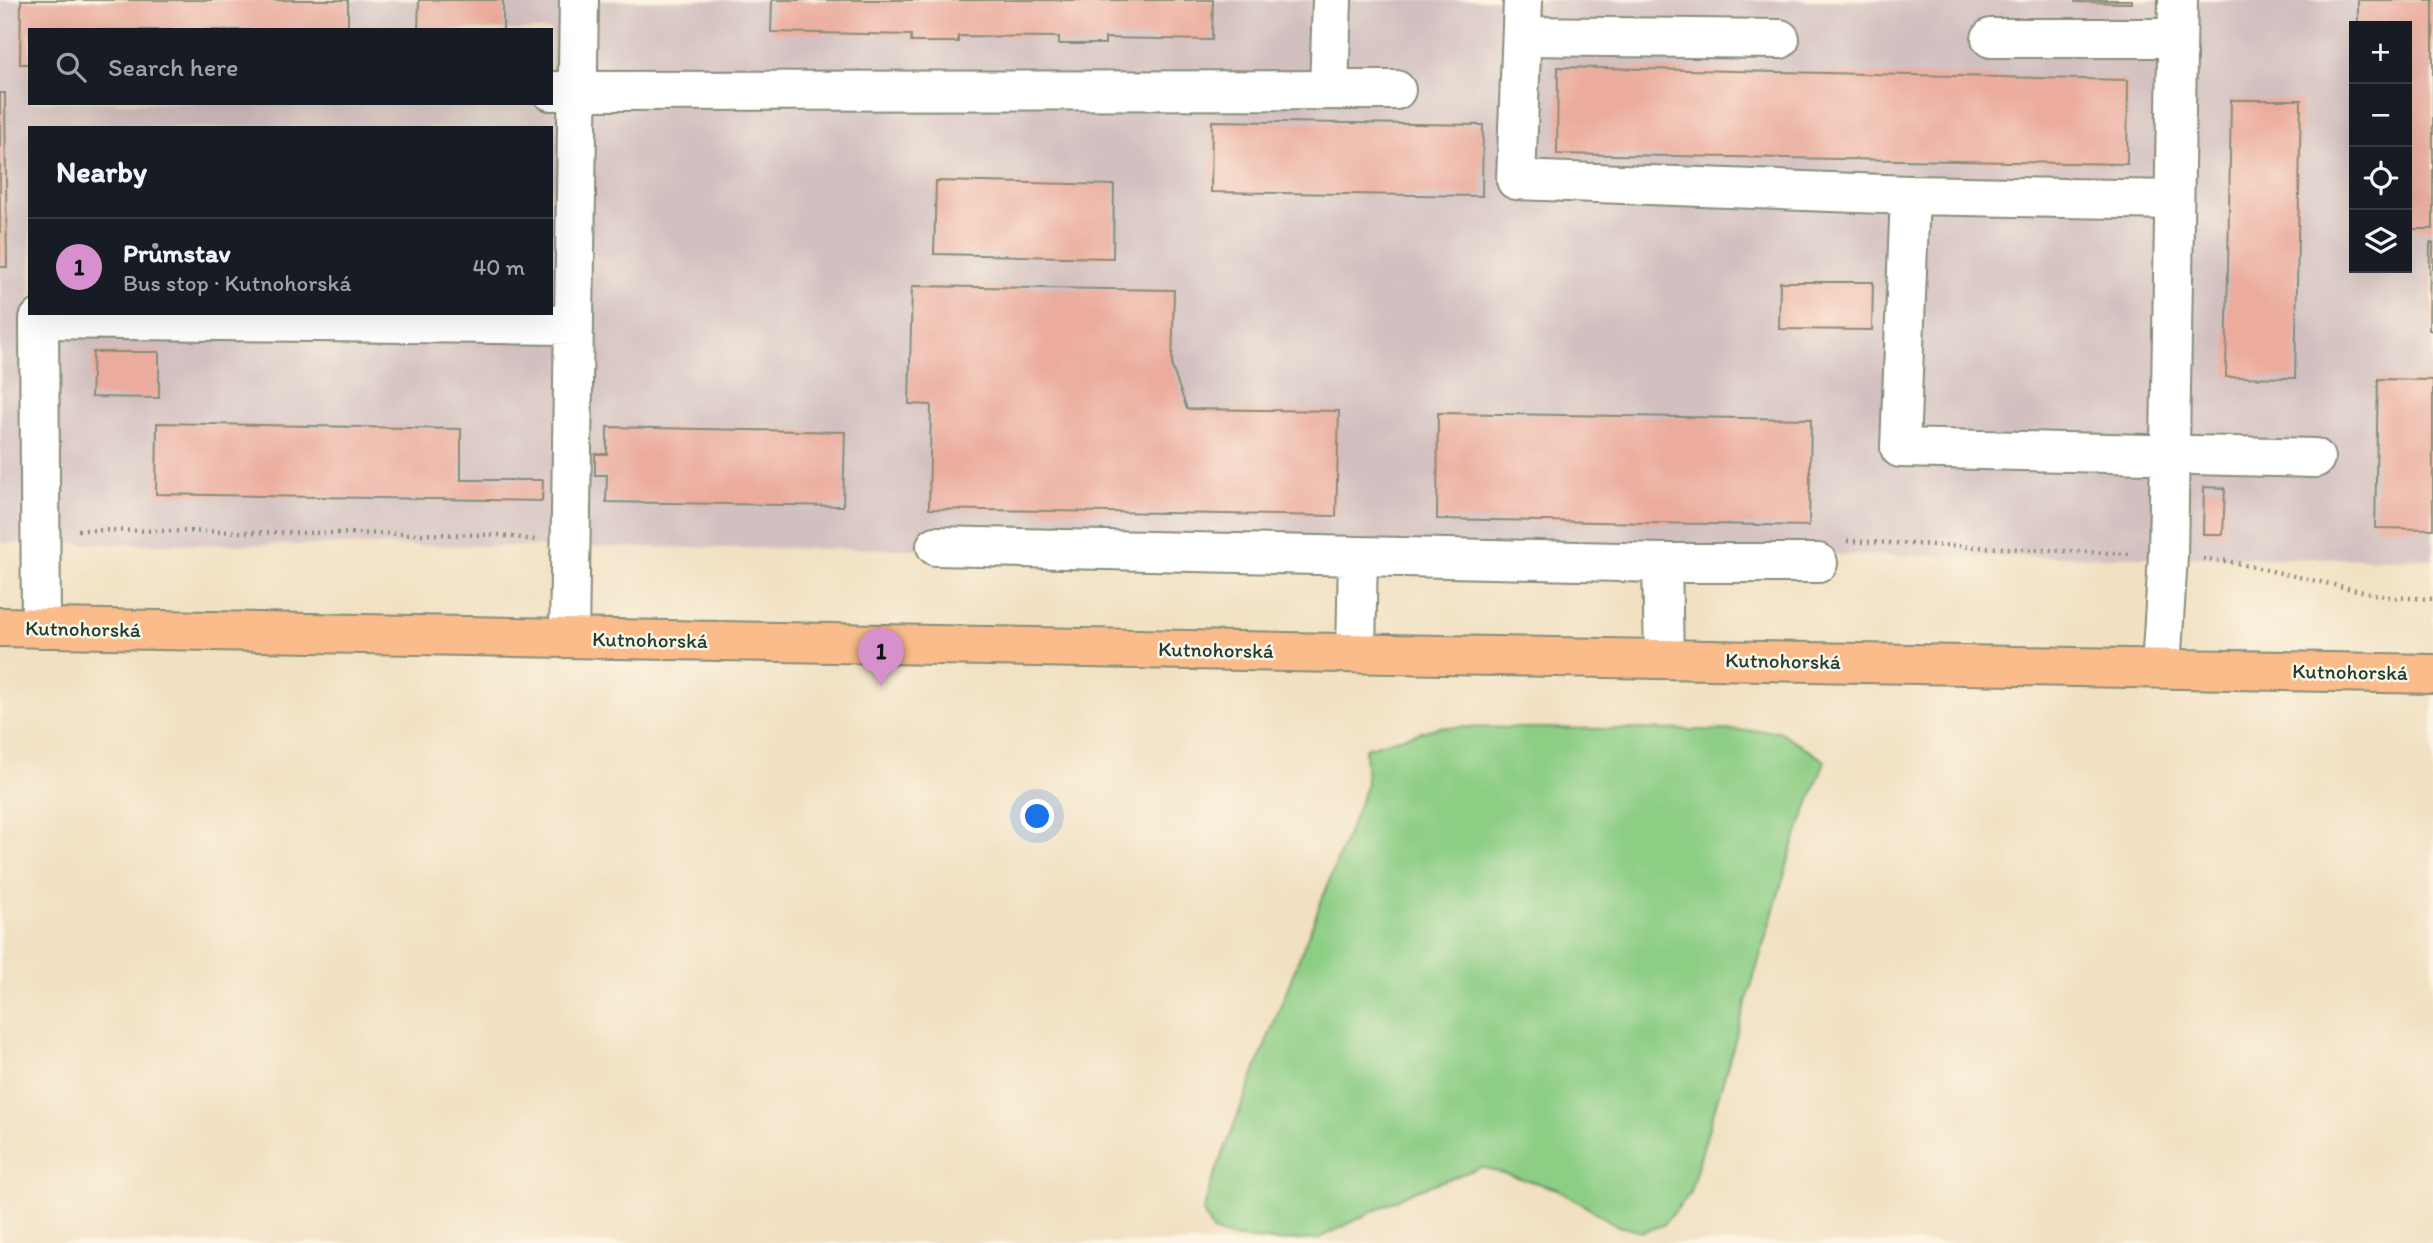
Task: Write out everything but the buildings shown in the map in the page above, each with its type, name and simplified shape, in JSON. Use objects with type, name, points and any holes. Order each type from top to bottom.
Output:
[{"type":"main road","name":"Kutnohorská","points":[[0,627],[2433,674]]},
{"type":"lane","points":[[569,638],[574,325],[564,91],[579,0]]},
{"type":"lane","points":[[1329,90],[1332,0]]},
{"type":"lane","points":[[2161,668],[2168,556],[2178,0]]},
{"type":"lane","points":[[1780,39],[1522,18],[1517,180],[1910,195],[2174,200]]},
{"type":"lane","points":[[1991,38],[2177,38]]},
{"type":"lane","points":[[564,91],[1396,90]]},
{"type":"lane","points":[[1910,195],[1900,448],[2315,458]]},
{"type":"lane","points":[[41,628],[39,319],[574,325]]},
{"type":"lane","points":[[936,546],[1662,563],[1818,563]]},
{"type":"lane","points":[[1356,653],[1358,556]]},
{"type":"lane","points":[[1662,563],[1664,659]]},
{"type":"path","points":[[41,529],[498,535],[570,544]]},
{"type":"path","points":[[1818,563],[1833,540],[2168,556],[2227,561],[2388,597],[2433,599]]},
{"type":"shaded area","points":[[0,0],[2433,0],[2433,559],[0,543]]},
{"type":"green space","points":[[1439,727],[1779,731],[1825,761],[1794,842],[1689,1195],[1663,1225],[1642,1232],[1618,1226],[1557,1189],[1482,1167],[1414,1191],[1318,1239],[1276,1241],[1231,1237],[1212,1231],[1203,1212],[1210,1187],[1367,784],[1365,748]]},
{"type":"place","name":"Průmstav","points":[[881,686]]}]
